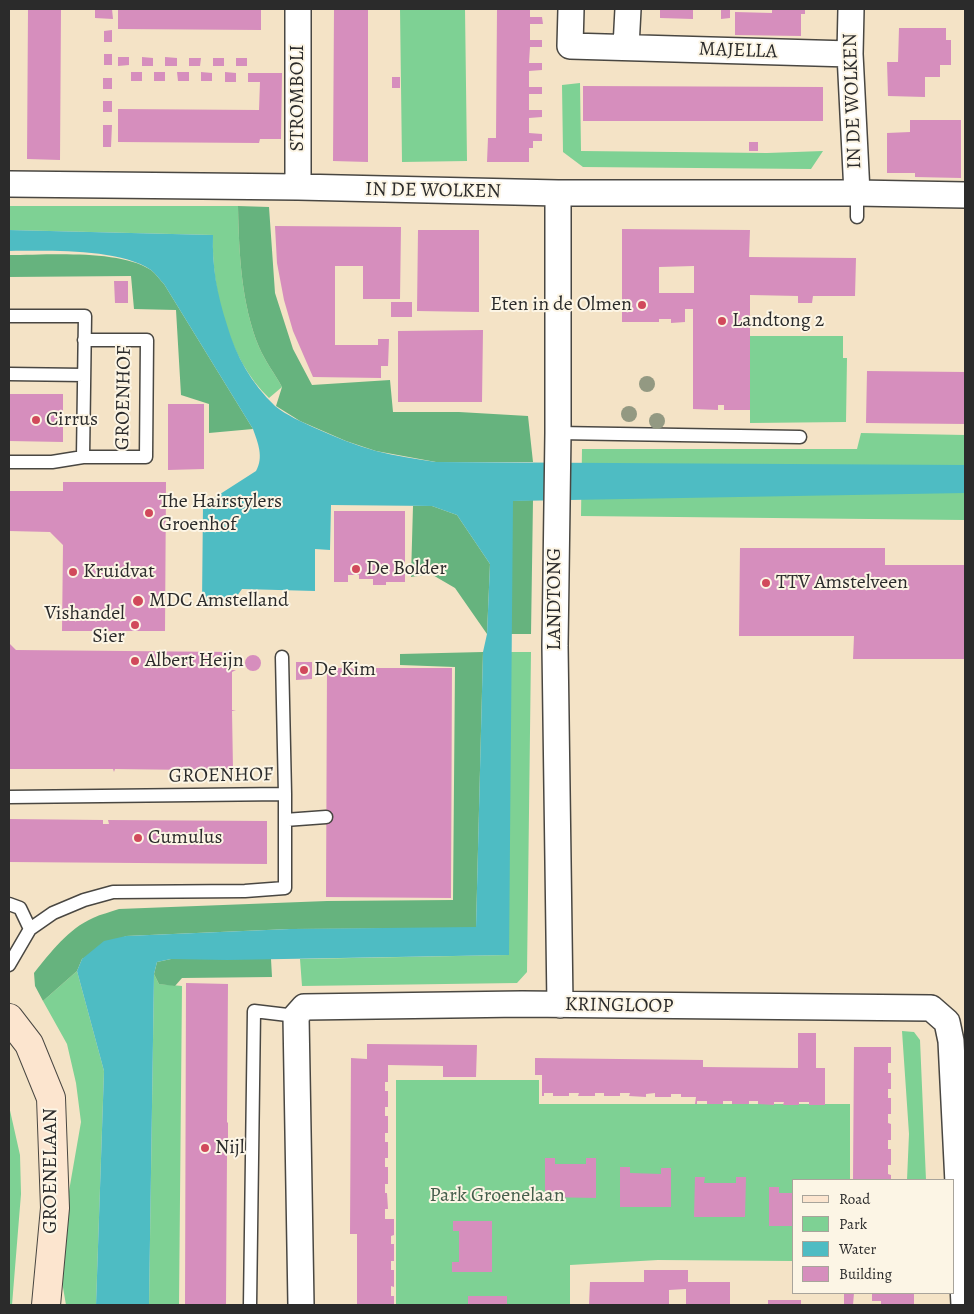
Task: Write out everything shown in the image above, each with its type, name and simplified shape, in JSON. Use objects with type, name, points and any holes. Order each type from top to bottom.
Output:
[{"type":"street","name":"STROMBOLI","points":[[298,9],[298,187]]},
{"type":"street","name":"MAJELLA","points":[[571,9],[570,46],[850,54]]},
{"type":"street","points":[[626,47],[628,9]]},
{"type":"street","name":"IN DE WOLKEN","points":[[851,9],[850,54],[857,205]]},
{"type":"street","name":"IN DE WOLKEN","points":[[9,184],[298,187],[558,193],[857,205],[965,195]]},
{"type":"street","name":"LANDTONG","points":[[558,193],[554,286],[558,433],[555,646],[560,1005]]},
{"type":"street","name":"KRINGLOOP","points":[[296,1016],[304,1007],[522,1004],[931,1008],[947,1022],[951,1041],[964,1305]]},
{"type":"street","points":[[296,1016],[301,1305]]},
{"type":"street","name":"GROENELAAN","points":[[9,1018],[29,1044],[51,1098],[55,1208],[46,1305]]},
{"type":"lane","name":"GROENHOF","points":[[9,316],[85,316],[83,456]]},
{"type":"lane","name":"GROENHOF","points":[[9,462],[52,462],[83,456],[146,457],[147,340],[84,340]]},
{"type":"lane","points":[[9,374],[84,375]]},
{"type":"lane","points":[[558,433],[800,437]]},
{"type":"lane","points":[[282,657],[285,794]]},
{"type":"lane","name":"GROENHOF","points":[[9,798],[285,794],[285,888],[245,891],[113,892],[84,900],[54,913],[30,930],[9,965]]},
{"type":"lane","points":[[285,820],[326,817]]},
{"type":"lane","points":[[9,904],[20,908],[30,930]]},
{"type":"lane","points":[[250,1305],[254,1011],[296,1016]]},
{"type":"green space","points":[[400,9],[465,9],[467,161],[402,162]]},
{"type":"green space","points":[[580,83],[581,151],[767,153],[823,151],[811,169],[583,167],[563,152],[562,85]]},
{"type":"green space","points":[[9,206],[238,206],[240,259],[248,313],[259,347],[282,387],[269,398],[243,364],[233,344],[219,300],[215,278],[213,235],[9,230]]},
{"type":"green space","points":[[238,206],[269,207],[275,293],[293,349],[312,385],[390,380],[393,412],[459,412],[528,416],[533,462],[436,462],[376,451],[346,441],[300,421],[276,406],[282,387],[259,347],[248,313],[240,259]]},
{"type":"green space","points":[[62,254],[102,256],[137,263],[151,270],[164,284],[253,429],[209,433],[209,404],[181,395],[176,310],[134,309],[131,276],[9,277],[9,255]]},
{"type":"green space","points":[[750,336],[843,336],[843,358],[847,358],[846,422],[750,423]]},
{"type":"green space","points":[[861,433],[965,435],[965,520],[581,516],[582,449],[857,449]]},
{"type":"green space","points":[[533,500],[531,634],[511,634],[512,501]]},
{"type":"green space","points":[[413,506],[432,506],[457,515],[490,564],[487,634],[455,588],[431,574],[411,577]]},
{"type":"green space","points":[[483,652],[476,928],[290,929],[126,936],[82,959],[77,971],[43,1001],[35,986],[34,973],[47,957],[76,928],[99,915],[119,909],[327,901],[453,900],[455,667],[400,665],[400,654]]},
{"type":"green space","points":[[510,652],[531,652],[527,972],[517,983],[302,986],[300,959],[508,955]]},
{"type":"green space","points":[[171,959],[271,959],[272,977],[182,978],[175,986],[159,984],[154,974],[157,962]]},
{"type":"green space","points":[[77,971],[104,1071],[96,1305],[66,1305],[53,1229],[69,1191],[81,1122],[76,1083],[67,1044],[43,1001]]},
{"type":"green space","points":[[154,974],[159,984],[182,986],[179,1305],[149,1305]]},
{"type":"green space","points":[[902,1031],[914,1032],[920,1040],[926,1179],[907,1179],[909,1134]]},
{"type":"green space","name":"Park Groenelaan","points":[[396,1080],[539,1080],[539,1104],[850,1104],[850,1179],[792,1179],[792,1261],[658,1260],[570,1265],[570,1305],[396,1305]]},
{"type":"green space","points":[[9,1106],[20,1155],[21,1194],[12,1305],[9,1305]]},
{"type":"water","points":[[9,230],[213,235],[214,269],[223,314],[240,358],[259,388],[275,406],[294,418],[338,438],[376,451],[436,462],[965,465],[965,493],[513,501],[509,955],[227,960],[171,959],[157,962],[154,974],[149,1305],[96,1305],[104,1071],[77,971],[82,959],[104,941],[126,936],[290,929],[476,927],[483,652],[487,634],[490,564],[457,515],[432,506],[331,505],[330,550],[315,549],[315,591],[242,589],[232,603],[202,603],[203,505],[256,471],[260,455],[253,429],[164,284],[151,270],[137,263],[102,254],[62,251],[9,251]]},
{"type":"building","points":[[28,9],[61,9],[60,160],[27,159]]},
{"type":"building","points":[[95,9],[112,9],[113,19],[95,18]]},
{"type":"building","points":[[118,9],[261,9],[261,30],[118,29]]},
{"type":"building","points":[[334,9],[368,9],[368,162],[333,161]]},
{"type":"building","points":[[497,9],[530,9],[530,17],[542,17],[543,24],[530,24],[530,40],[542,40],[542,47],[530,47],[529,63],[542,63],[542,70],[529,71],[529,87],[542,87],[542,94],[529,94],[529,110],[542,110],[542,117],[529,118],[529,133],[542,134],[542,141],[533,141],[533,148],[529,148],[529,162],[487,162],[488,138],[496,138]]},
{"type":"building","points":[[660,9],[693,9],[693,19],[660,18]]},
{"type":"building","points":[[721,9],[730,9],[730,18],[721,19]]},
{"type":"building","points":[[772,9],[805,9],[805,14],[801,14],[801,36],[735,35],[735,12],[772,13]]},
{"type":"building","points":[[899,28],[946,28],[946,40],[951,40],[951,65],[940,65],[940,77],[925,77],[925,97],[888,96],[887,62],[898,62]]},
{"type":"building","points":[[112,30],[112,42],[104,42],[104,31]]},
{"type":"building","points":[[104,54],[112,54],[112,65],[104,65]]},
{"type":"building","points":[[118,57],[129,57],[129,65],[118,66]]},
{"type":"building","points":[[142,57],[153,58],[153,66],[142,66]]},
{"type":"building","points":[[165,57],[177,58],[177,66],[165,66]]},
{"type":"building","points":[[189,58],[201,58],[200,66],[189,66]]},
{"type":"building","points":[[213,58],[224,58],[224,66],[213,66]]},
{"type":"building","points":[[236,58],[247,58],[247,66],[236,66]]},
{"type":"building","points":[[131,72],[142,72],[142,81],[131,81]]},
{"type":"building","points":[[154,72],[165,72],[165,81],[154,81]]},
{"type":"building","points":[[177,72],[189,72],[189,81],[178,81]]},
{"type":"building","points":[[201,72],[212,73],[212,81],[201,81]]},
{"type":"building","points":[[225,72],[236,73],[236,82],[225,82]]},
{"type":"building","points":[[248,73],[282,73],[281,139],[260,139],[259,143],[118,142],[118,109],[259,110],[260,82],[248,82]]},
{"type":"building","points":[[392,77],[400,77],[400,88],[392,88]]},
{"type":"building","points":[[103,78],[112,78],[112,89],[103,89]]},
{"type":"building","points":[[583,86],[823,87],[823,121],[583,121]]},
{"type":"building","points":[[103,101],[112,101],[112,112],[103,112]]},
{"type":"building","points":[[910,120],[961,120],[961,178],[915,177],[915,173],[887,173],[887,133],[910,132]]},
{"type":"building","points":[[103,125],[112,125],[111,147],[103,147]]},
{"type":"building","points":[[749,142],[758,142],[758,151],[749,151]]},
{"type":"building","points":[[275,226],[401,227],[400,299],[363,299],[363,266],[335,266],[335,345],[378,345],[378,339],[389,339],[388,366],[381,366],[381,378],[313,377],[293,331],[284,300],[277,263]]},
{"type":"building","name":"Landtong 2","points":[[622,229],[750,230],[749,257],[856,258],[855,296],[813,296],[812,303],[798,303],[798,296],[750,295],[750,410],[724,410],[724,405],[718,405],[718,410],[693,409],[693,309],[685,309],[685,322],[671,323],[671,319],[659,319],[659,322],[622,322]],"holes":[[[694,266],[694,293],[659,293],[659,267]]]},
{"type":"building","points":[[418,230],[479,230],[479,312],[417,311]]},
{"type":"building","points":[[114,281],[128,281],[128,303],[115,303]]},
{"type":"building","points":[[391,302],[412,302],[412,317],[391,317]]},
{"type":"building","points":[[483,330],[482,402],[398,402],[398,331]]},
{"type":"building","points":[[867,371],[965,372],[965,424],[866,423]]},
{"type":"building","name":"Cirrus","points":[[9,394],[63,394],[63,442],[9,441]]},
{"type":"building","points":[[168,404],[204,404],[204,469],[168,470]]},
{"type":"building","points":[[63,482],[166,482],[165,631],[62,631],[63,545],[50,532],[9,531],[9,491],[63,491]]},
{"type":"building","points":[[334,511],[405,511],[405,582],[386,582],[386,585],[373,585],[373,579],[359,579],[359,575],[348,575],[348,582],[334,582]]},
{"type":"building","points":[[740,548],[885,548],[885,565],[965,565],[965,659],[853,659],[854,636],[739,636]]},
{"type":"building","points":[[9,643],[16,650],[233,652],[232,670],[236,670],[232,672],[232,710],[236,710],[232,711],[233,770],[194,769],[193,772],[192,770],[115,769],[114,772],[113,769],[9,769]]},
{"type":"building","points":[[253,655],[259,657],[261,663],[259,669],[253,671],[247,669],[245,663],[247,657]]},
{"type":"building","points":[[296,662],[312,662],[312,679],[296,680]]},
{"type":"building","points":[[327,668],[452,668],[451,898],[326,897]]},
{"type":"building","name":"Cumulus","points":[[9,819],[103,820],[103,824],[109,824],[108,820],[267,821],[267,864],[9,862]]},
{"type":"building","name":"Nijl","points":[[186,983],[228,984],[228,1140],[225,1141],[225,1155],[227,1155],[226,1305],[185,1305]]},
{"type":"building","points":[[798,1033],[816,1033],[816,1068],[825,1068],[825,1105],[809,1105],[809,1102],[799,1102],[799,1105],[783,1105],[784,1102],[774,1102],[774,1105],[758,1104],[758,1101],[749,1101],[749,1104],[732,1104],[732,1101],[723,1101],[723,1104],[707,1104],[707,1101],[697,1101],[697,1104],[695,1104],[696,1097],[681,1097],[681,1094],[671,1094],[671,1097],[655,1097],[655,1093],[646,1094],[646,1097],[629,1096],[630,1093],[620,1093],[620,1096],[604,1096],[604,1093],[595,1093],[595,1096],[578,1096],[579,1093],[569,1093],[569,1096],[553,1096],[553,1093],[544,1093],[544,1096],[542,1096],[542,1075],[535,1075],[535,1058],[703,1060],[703,1067],[798,1068]]},
{"type":"building","points":[[367,1044],[477,1045],[476,1077],[443,1077],[443,1066],[388,1065],[388,1082],[385,1082],[385,1091],[388,1091],[388,1107],[385,1107],[385,1116],[388,1116],[388,1133],[385,1133],[385,1142],[388,1142],[388,1158],[385,1158],[385,1167],[388,1167],[388,1184],[385,1184],[385,1193],[387,1193],[388,1209],[385,1209],[385,1219],[394,1219],[394,1235],[391,1236],[391,1244],[394,1244],[394,1261],[391,1261],[391,1270],[394,1270],[394,1287],[391,1286],[391,1296],[394,1296],[394,1305],[357,1305],[357,1234],[350,1234],[351,1058],[367,1059]]},
{"type":"building","points":[[854,1047],[891,1047],[891,1063],[888,1063],[888,1073],[891,1073],[891,1089],[888,1089],[888,1098],[891,1098],[891,1114],[888,1114],[888,1123],[891,1124],[891,1140],[888,1140],[888,1149],[891,1149],[891,1165],[888,1165],[888,1174],[891,1175],[891,1179],[853,1179]]},
{"type":"building","points":[[545,1158],[555,1158],[555,1164],[586,1164],[586,1158],[596,1158],[596,1198],[545,1197]]},
{"type":"building","points":[[620,1167],[630,1167],[630,1173],[661,1174],[661,1168],[671,1168],[671,1207],[620,1207]]},
{"type":"building","points":[[695,1177],[705,1177],[704,1183],[736,1183],[736,1177],[746,1177],[745,1217],[694,1217]]},
{"type":"building","points":[[769,1187],[779,1187],[779,1193],[792,1193],[792,1226],[769,1226]]},
{"type":"building","points":[[453,1221],[492,1221],[492,1272],[452,1272],[452,1262],[459,1262],[459,1231],[453,1231]]},
{"type":"building","points":[[644,1270],[688,1270],[688,1282],[730,1282],[730,1305],[686,1305],[686,1289],[669,1290],[669,1305],[589,1305],[590,1282],[644,1282]]},
{"type":"building","points":[[844,1294],[854,1294],[853,1305],[844,1305]]},
{"type":"building","points":[[872,1294],[914,1294],[914,1305],[881,1305],[881,1301],[872,1301]]},
{"type":"building","points":[[468,1296],[507,1296],[507,1305],[468,1305]]},
{"type":"building","points":[[768,1300],[801,1300],[801,1305],[768,1305]]},
{"type":"place","name":"Eten in de Olmen","points":[[642,305]]},
{"type":"place","name":"Landtong 2","points":[[722,321]]},
{"type":"place","name":"Cirrus","points":[[36,420]]},
{"type":"place","name":"The Hairstylers Groenhof","points":[[149,513]]},
{"type":"place","name":"De Bolder","points":[[356,569]]},
{"type":"place","name":"Kruidvat","points":[[73,572]]},
{"type":"place","name":"TTV Amstelveen","points":[[766,583]]},
{"type":"place","name":"MDC Amstelland","points":[[138,601]]},
{"type":"place","name":"Vishandel Sier","points":[[135,625]]},
{"type":"place","name":"Albert Heijn","points":[[135,661]]},
{"type":"place","name":"De Kim","points":[[304,670]]},
{"type":"place","name":"Cumulus","points":[[138,838]]},
{"type":"place","name":"Nijl","points":[[205,1148]]}]
